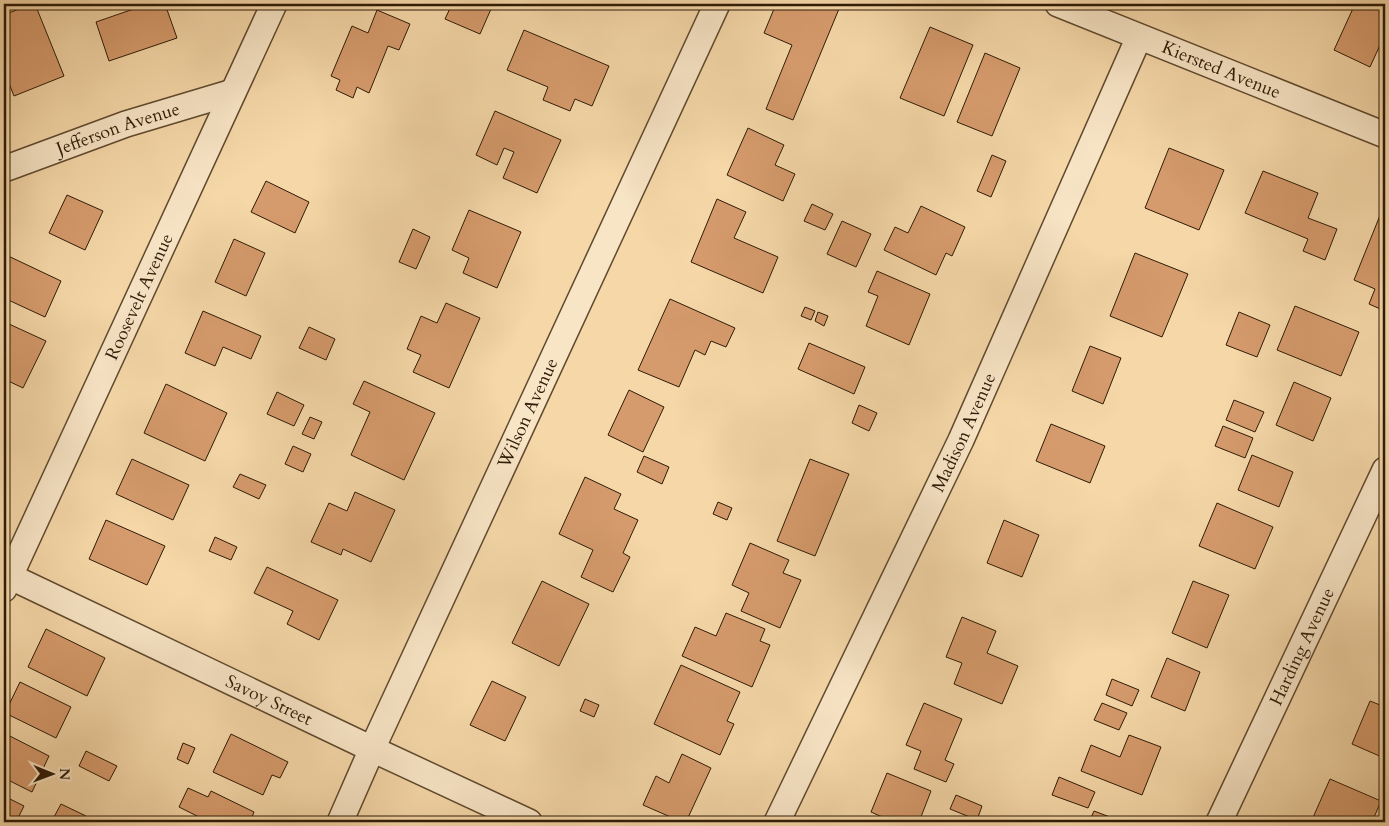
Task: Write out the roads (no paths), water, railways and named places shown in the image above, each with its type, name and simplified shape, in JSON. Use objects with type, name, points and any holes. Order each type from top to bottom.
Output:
[{"type":"street","name":"Roosevelt Avenue","points":[[7,582],[274,4]]},
{"type":"street","name":"Wilson Avenue","points":[[340,822],[717,4]]},
{"type":"street","name":"Kiersted Avenue","points":[[1058,4],[1385,135]]},
{"type":"street","name":"Madison Avenue","points":[[777,822],[961,440],[1139,37]]},
{"type":"street","name":"Jefferson Avenue","points":[[4,169],[126,124],[233,92]]},
{"type":"street","name":"Harding Avenue","points":[[1219,822],[1385,470]]},
{"type":"street","name":"Savoy Street","points":[[7,582],[529,822]]}]
